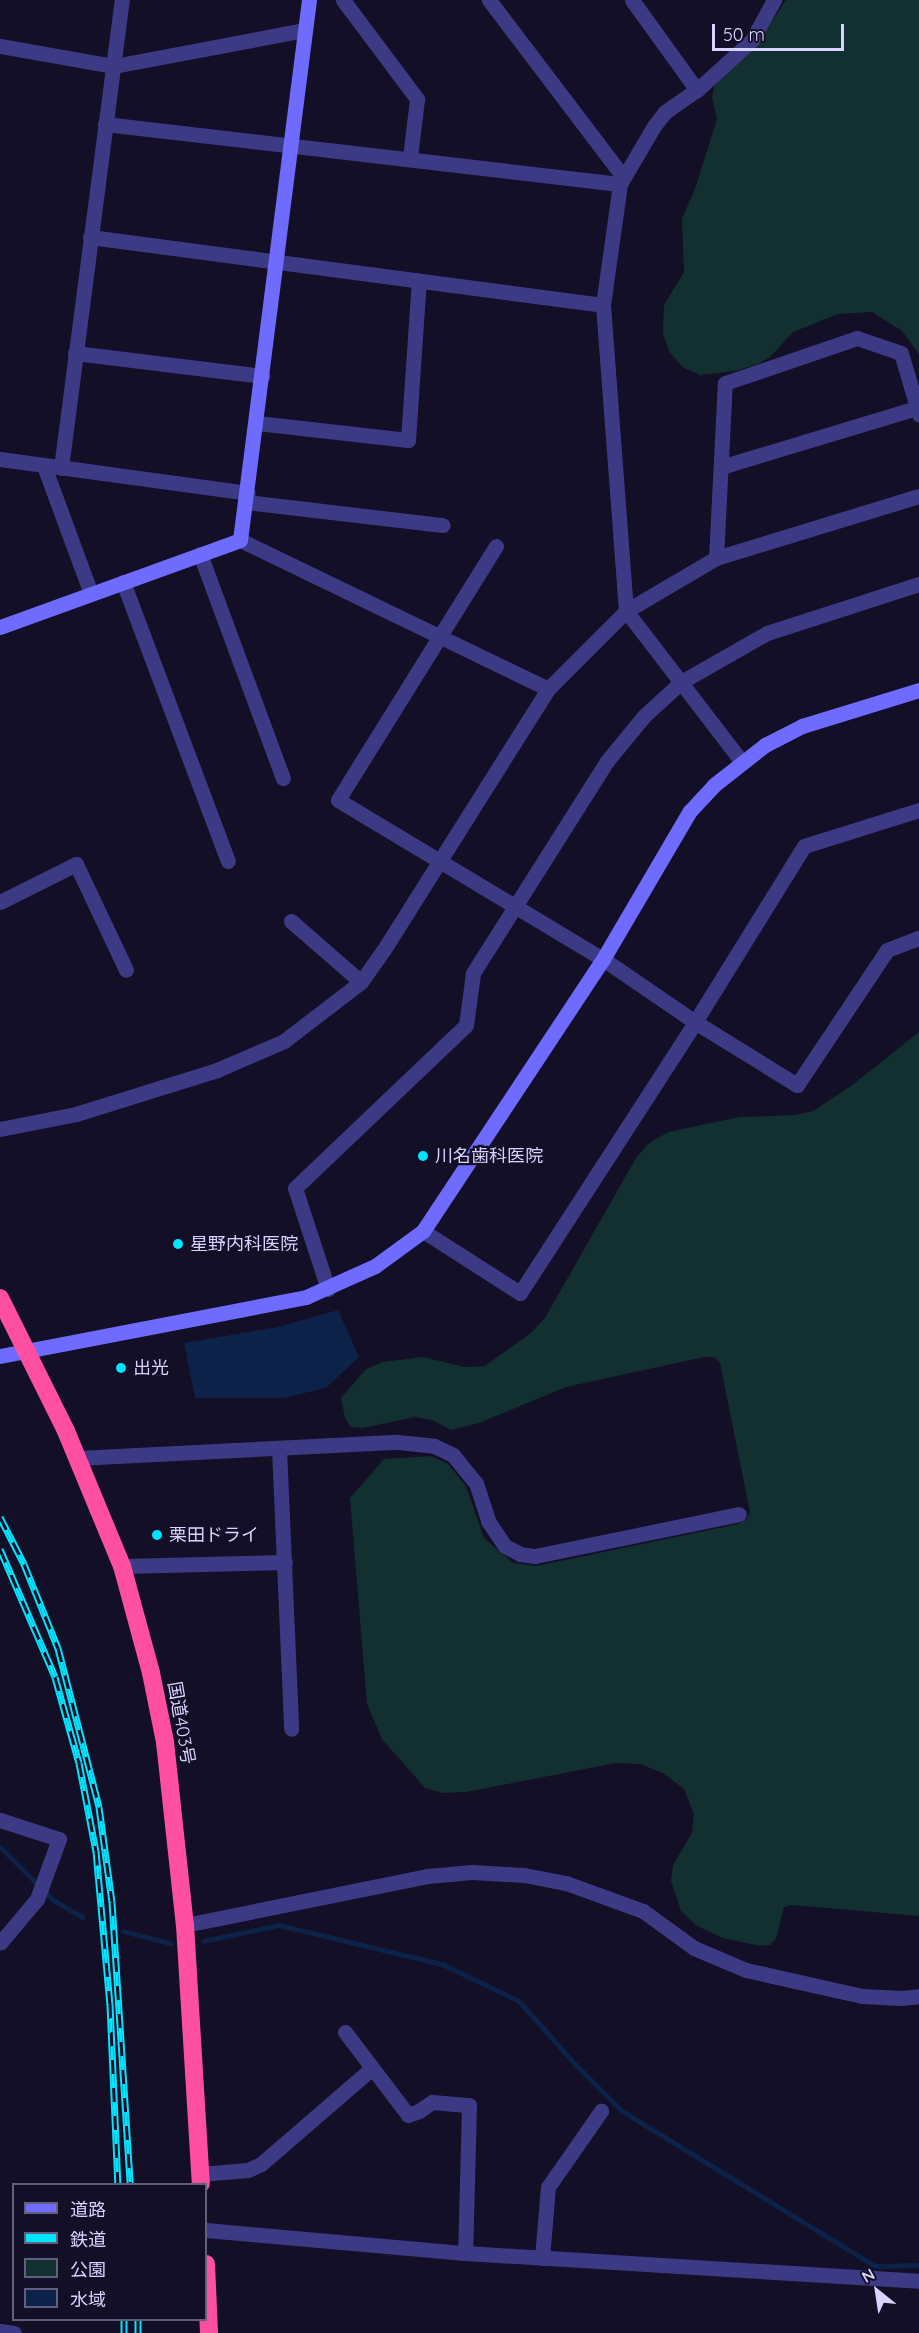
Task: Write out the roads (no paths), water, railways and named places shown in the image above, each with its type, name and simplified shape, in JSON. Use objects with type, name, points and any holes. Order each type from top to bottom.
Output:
[{"type":"highway","name":"国道403号","points":[[0,1298],[28,1350],[78,1458],[122,1566],[140,1629],[165,1742],[185,1925],[200,2179]]},
{"type":"highway","points":[[207,2287],[209,2333]]},
{"type":"street","points":[[61,468],[122,0]]},
{"type":"street","points":[[240,540],[263,376],[309,0]]},
{"type":"street","points":[[344,0],[417,99],[410,158]]},
{"type":"street","points":[[489,0],[622,181]]},
{"type":"street","points":[[632,0],[697,90]]},
{"type":"street","points":[[742,762],[627,611],[603,304],[622,181],[665,112],[697,90],[752,40],[774,0]]},
{"type":"street","points":[[0,46],[114,66],[305,30]]},
{"type":"street","points":[[105,124],[622,181]]},
{"type":"street","points":[[90,237],[603,304]]},
{"type":"street","points":[[256,423],[408,440],[420,280]]},
{"type":"street","points":[[716,558],[721,467],[726,383],[857,338],[901,353],[918,411],[721,467]]},
{"type":"street","points":[[75,353],[263,376]]},
{"type":"street","points":[[0,459],[443,525]]},
{"type":"street","points":[[44,466],[91,594]]},
{"type":"street","points":[[0,1129],[76,1114],[217,1070],[284,1041],[361,982],[548,689],[627,611],[716,558],[919,496]]},
{"type":"street","points":[[0,627],[240,540],[548,689]]},
{"type":"street","points":[[496,546],[338,800],[603,959],[695,1022],[797,1085],[887,950],[919,938]]},
{"type":"street","points":[[200,554],[283,778]]},
{"type":"street","points":[[123,582],[228,861]]},
{"type":"street","points":[[328,1289],[295,1188],[466,1025],[473,973],[513,906],[607,761],[644,716],[681,682],[766,633],[919,584]]},
{"type":"street","points":[[0,1356],[306,1297],[375,1266],[423,1231],[603,959],[690,811],[714,785],[765,745],[802,726],[919,690]]},
{"type":"street","points":[[423,1231],[520,1293],[695,1022],[804,846],[919,810]]},
{"type":"street","points":[[0,902],[76,864],[126,970]]},
{"type":"street","points":[[291,921],[361,982]]},
{"type":"street","points":[[78,1458],[398,1442],[434,1446],[453,1455],[476,1483],[488,1521],[500,1540],[520,1554],[535,1556],[740,1514]]},
{"type":"street","points":[[279,1449],[291,1729]]},
{"type":"street","points":[[122,1566],[285,1562]]},
{"type":"street","points":[[0,1820],[59,1839],[37,1899],[0,1943]]},
{"type":"street","points":[[185,1925],[427,1876],[472,1872],[524,1875],[566,1884],[643,1911],[694,1948],[746,1970],[862,1996],[901,1998],[919,1996]]},
{"type":"street","points":[[345,2032],[408,2115],[432,2102],[468,2105],[465,2253]]},
{"type":"street","points":[[200,2179],[248,2170],[261,2164],[371,2069]]},
{"type":"street","points":[[542,2258],[548,2187],[602,2111]]},
{"type":"street","points":[[207,2230],[465,2253],[919,2281]]},
{"type":"street","points":[[0,2331],[14,2333]]},
{"type":"water","points":[[338,1310],[359,1357],[326,1388],[283,1398],[195,1398],[184,1343],[278,1327]]},
{"type":"waterway","points":[[0,1847],[53,1900],[82,1917]]},
{"type":"waterway","points":[[203,1941],[279,1925],[442,1964],[519,2001],[575,2064],[622,2111],[875,2266],[919,2265]]},
{"type":"waterway","points":[[123,1931],[170,1943]]},
{"type":"railway","points":[[0,1517],[24,1564],[58,1648],[99,1807],[112,1902],[130,2183]]},
{"type":"railway","points":[[0,1549],[55,1677],[79,1763],[96,1851],[110,2004],[118,2183]]},
{"type":"railway","points":[[124,2321],[124,2333]]},
{"type":"railway","points":[[138,2321],[138,2333]]},
{"type":"place","name":"川名歯科医院","points":[[423,1156]]},
{"type":"place","name":"星野内科医院","points":[[178,1244]]},
{"type":"place","name":"出光","points":[[121,1368]]},
{"type":"place","name":"栗田ドライ","points":[[157,1535]]}]
